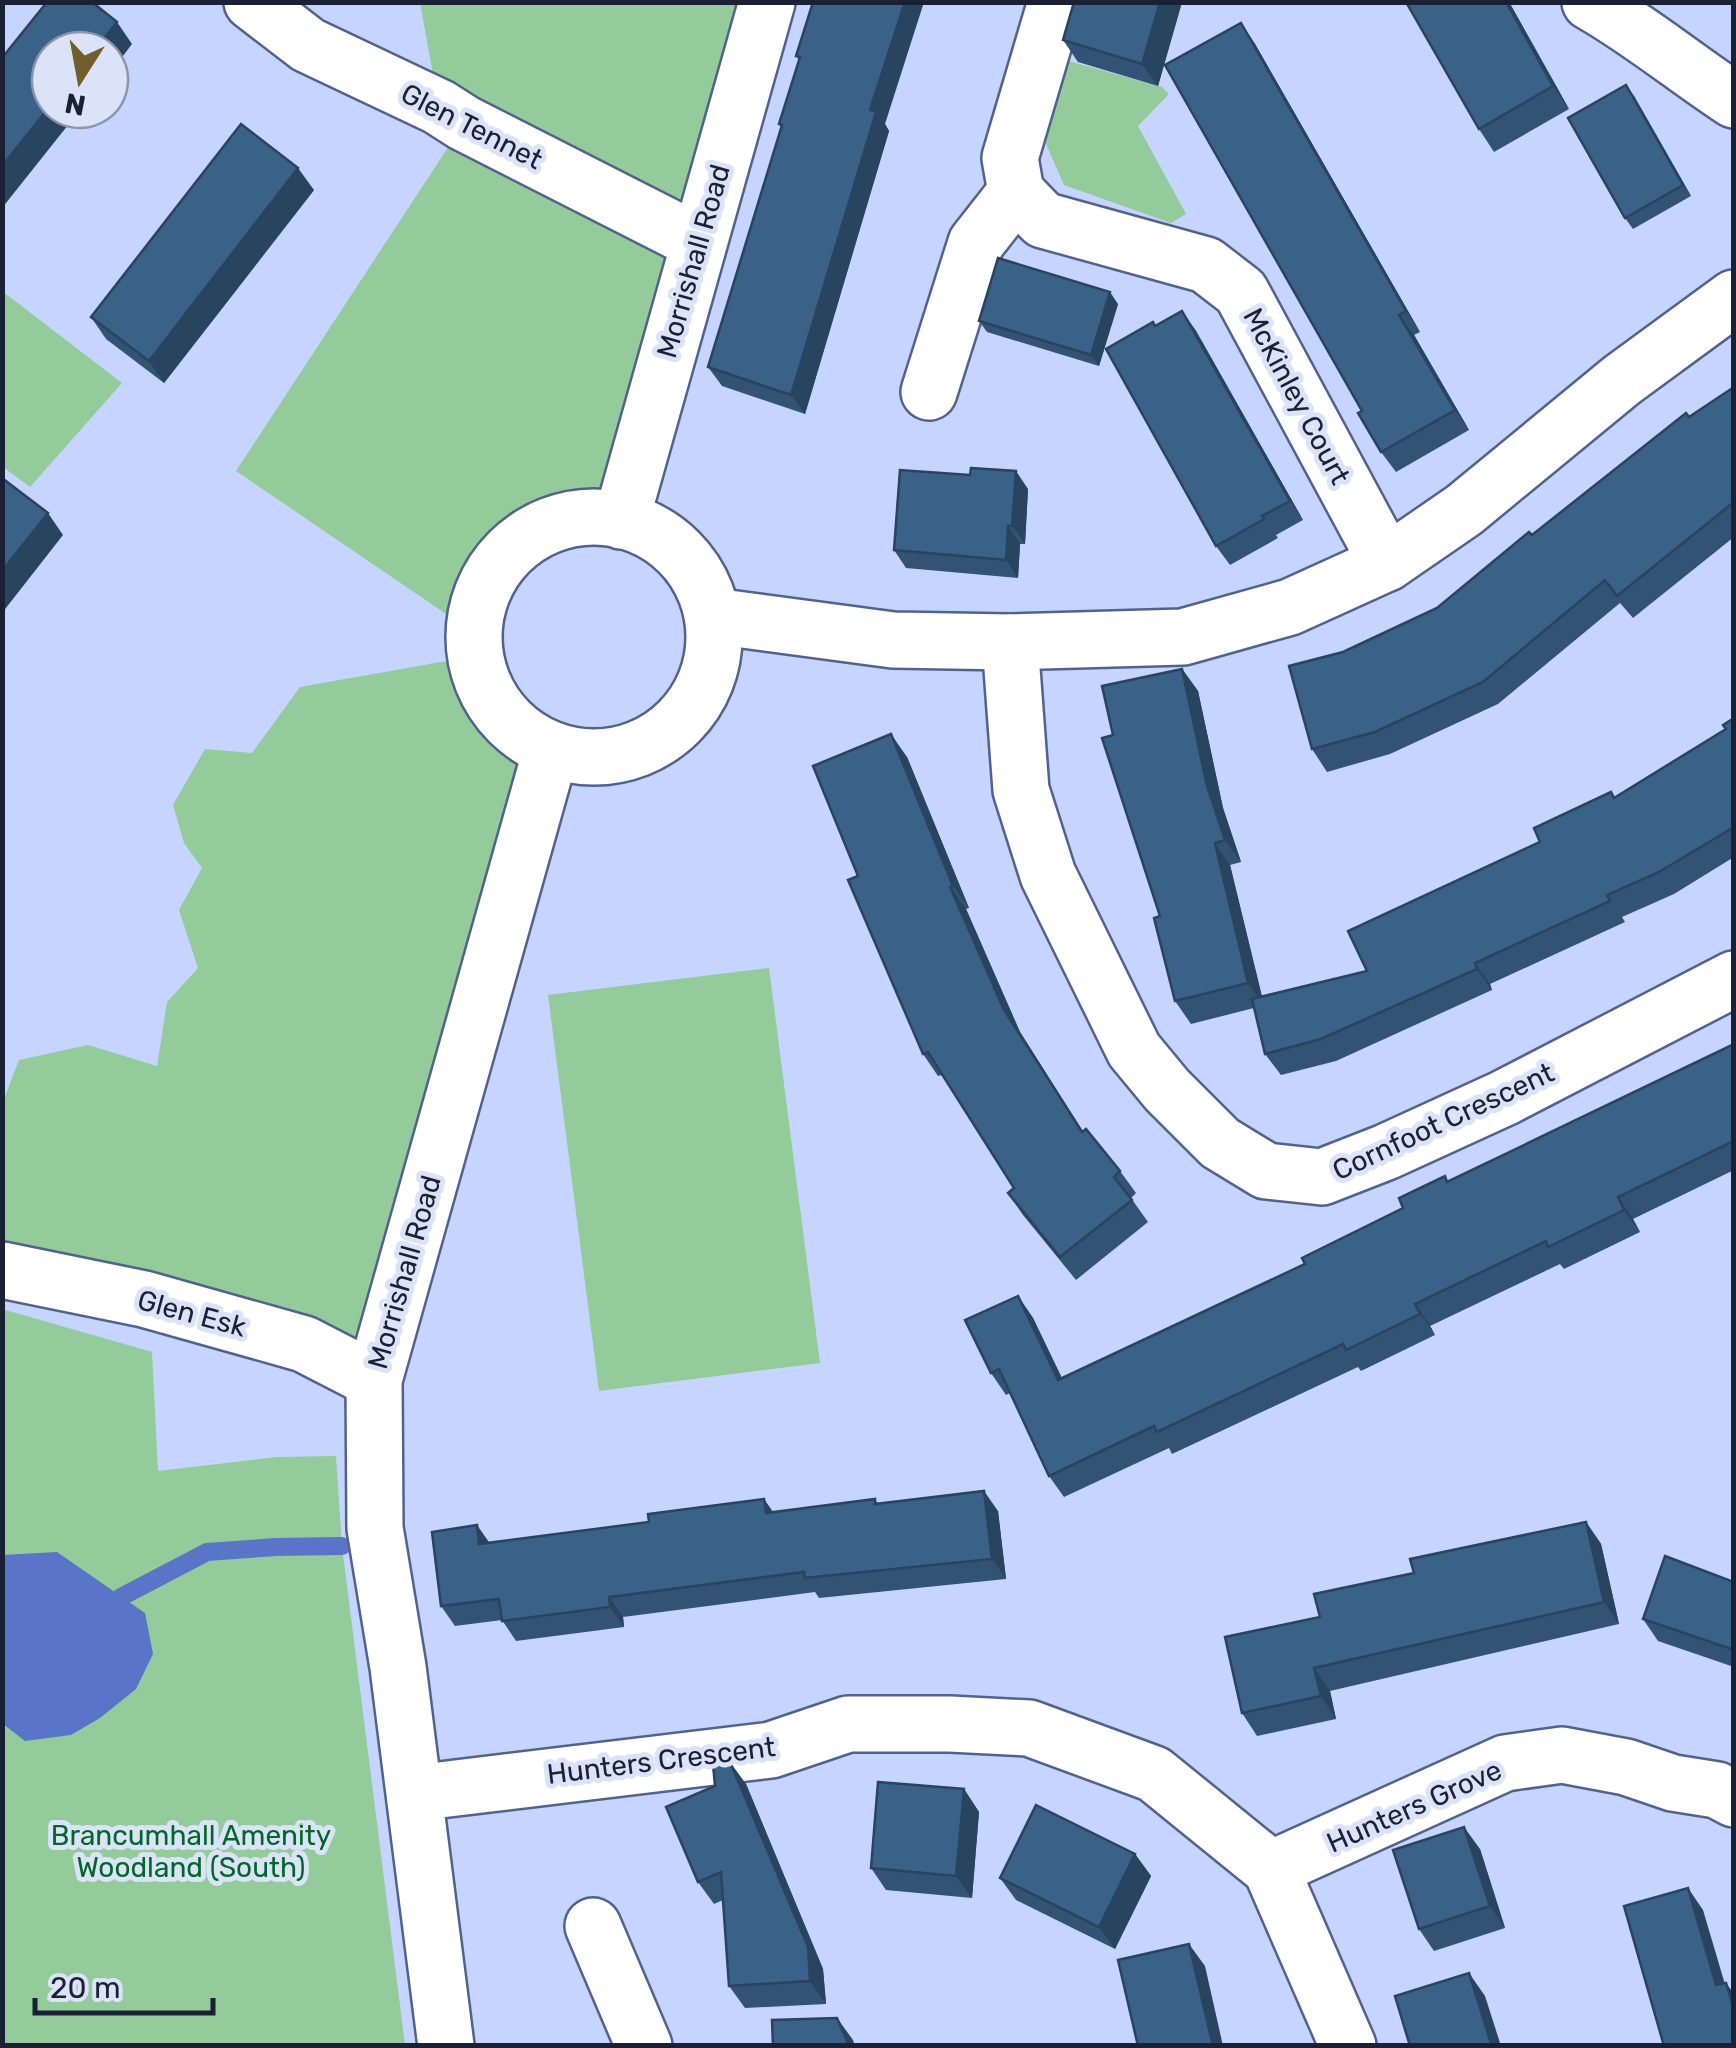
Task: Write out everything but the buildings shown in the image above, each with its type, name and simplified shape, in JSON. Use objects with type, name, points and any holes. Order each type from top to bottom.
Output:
[{"type":"street","name":"Glen Tennet","points":[[252,2],[308,45],[439,107],[698,242]]},
{"type":"street","name":"Morrishall Road","points":[[622,520],[767,2]]},
{"type":"street","points":[[929,392],[976,244],[1016,192],[1010,158],[1056,2]]},
{"type":"street","points":[[1622,11],[1676,62],[1734,100]]},
{"type":"street","name":"McKinley Court","points":[[1016,192],[1043,220],[1206,265],[1241,292],[1387,564]]},
{"type":"street","points":[[713,616],[893,640],[1010,642],[1183,637],[1290,607],[1387,564],[1464,510],[1622,380],[1734,298]]},
{"type":"street","points":[[577,519],[622,520],[654,533],[682,554],[702,584],[713,616],[714,652],[704,687],[684,718],[657,740],[623,754],[587,758],[551,750],[521,733],[485,689],[475,656],[478,608],[492,575],[518,544],[549,526],[577,519]]},
{"type":"street","name":"Cornfoot Crescent","points":[[1010,642],[1021,790],[1048,875],[1134,1050],[1220,1143],[1266,1172],[1322,1177],[1386,1152],[1504,1098],[1734,979]]},
{"type":"street","name":"Morrishall Road","points":[[446,2046],[375,1528],[374,1380],[551,750]]},
{"type":"street","name":"Glen Esk","points":[[2,1270],[144,1299],[304,1344],[374,1380]]},
{"type":"street","name":"Hunters Crescent","points":[[414,1792],[771,1750],[848,1724],[1028,1728],[1154,1774],[1271,1869],[1348,2046]]},
{"type":"street","name":"Hunters Grove","points":[[1271,1869],[1505,1764],[1562,1755],[1717,1790],[1734,1799]]},
{"type":"street","points":[[593,1926],[644,2046]]},
{"type":"green space","points":[[420,3],[782,3],[599,517],[550,527],[513,550],[488,585],[474,633],[236,471],[464,123],[439,107]]},
{"type":"green space","points":[[1058,58],[1162,87],[1169,94],[1138,126],[1186,214],[1171,223],[1064,185],[1039,128]]},
{"type":"green space","points":[[2,291],[122,383],[30,487],[3,467]]},
{"type":"green space","points":[[475,656],[505,718],[539,745],[374,1380],[3,1277],[2,1104],[19,1060],[88,1045],[157,1066],[167,1002],[198,968],[179,910],[202,868],[184,843],[173,805],[205,749],[252,753],[300,687]]},
{"type":"green space","points":[[769,968],[820,1363],[599,1391],[548,995]]},
{"type":"green space","name":"Brancumhall Amenity Woodland (South)","points":[[2,1309],[152,1352],[158,1471],[277,1457],[336,1456],[342,1546],[405,2045],[3,2045]]},
{"type":"water","points":[[57,1552],[145,1613],[153,1654],[136,1689],[100,1718],[71,1735],[25,1741],[3,1724],[3,1555]]},
{"type":"waterway","points":[[121,1597],[207,1552],[342,1546]]}]
